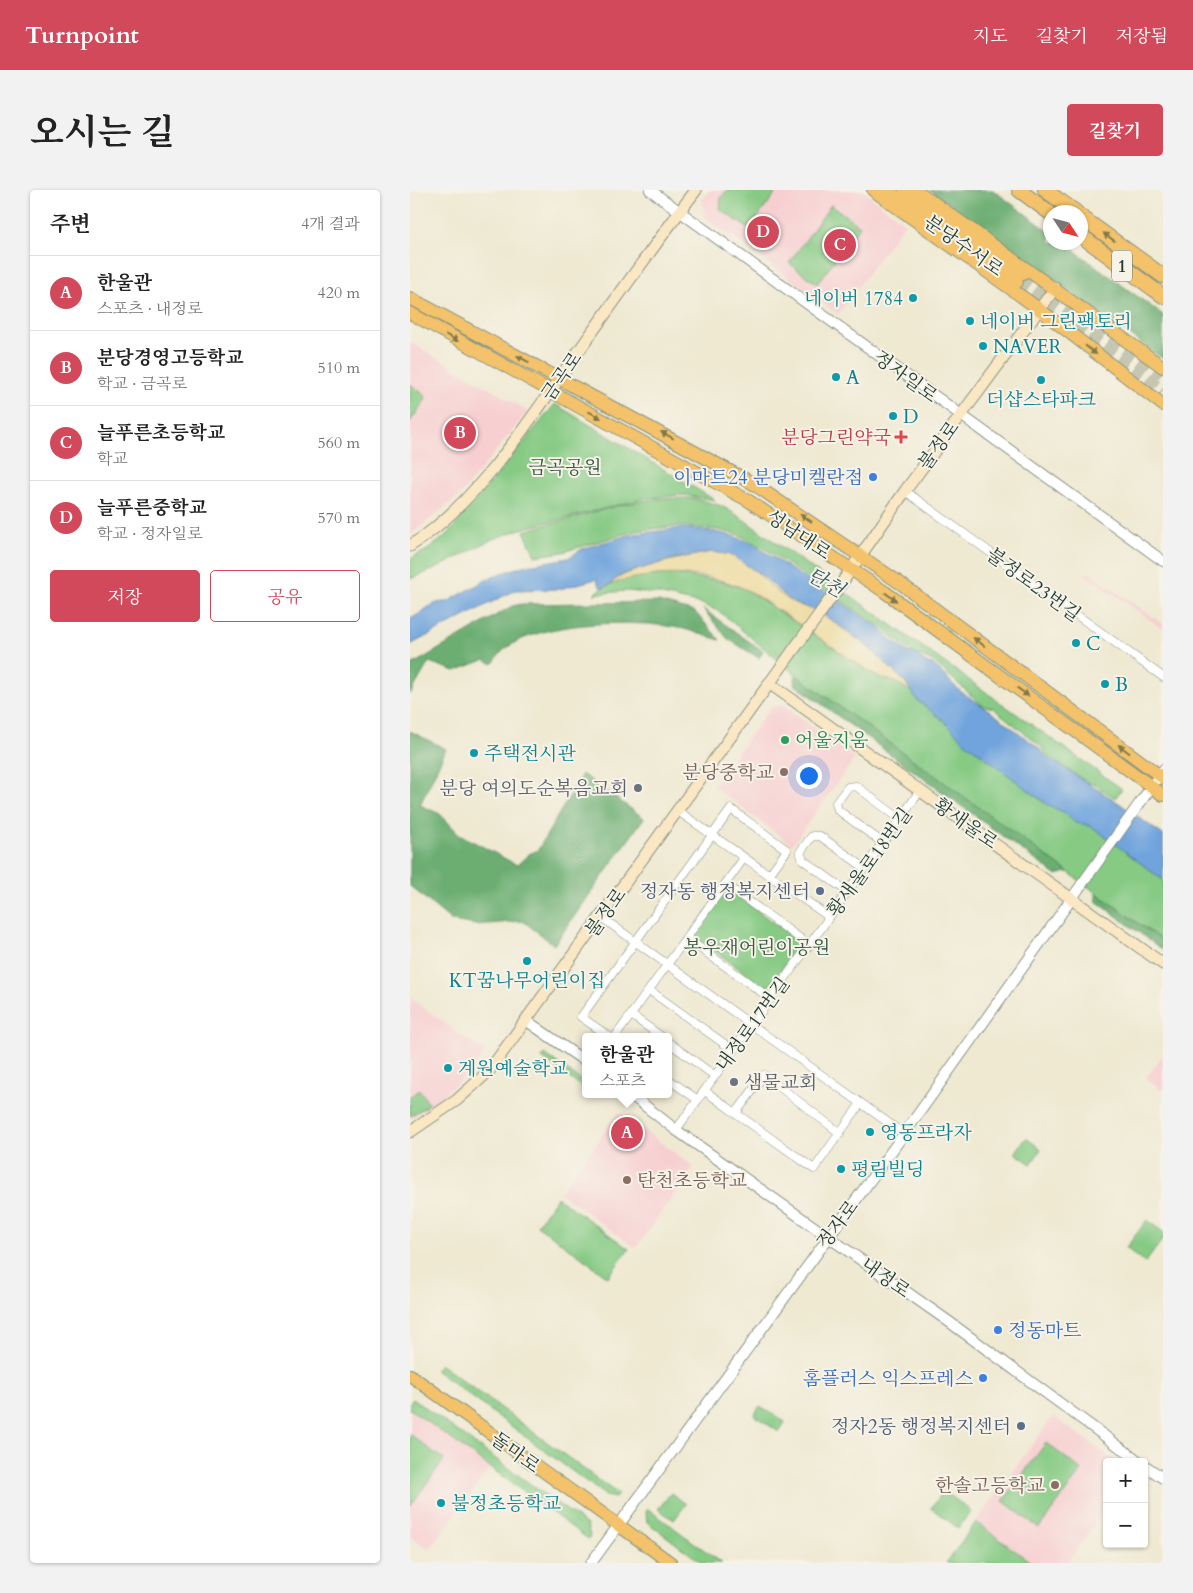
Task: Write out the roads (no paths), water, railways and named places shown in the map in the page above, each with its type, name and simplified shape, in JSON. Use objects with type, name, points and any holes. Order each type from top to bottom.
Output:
[{"type":"highway","points":[[1019,190],[1043,208]]},
{"type":"highway","points":[[1045,190],[1066,205]]},
{"type":"highway","name":"1","points":[[1088,222],[1163,276]]},
{"type":"highway","name":"1","points":[[1088,241],[1163,296]]},
{"type":"main road","name":"금곡로","points":[[410,546],[427,535],[460,504],[505,454],[696,190]]},
{"type":"main road","points":[[872,190],[1039,309],[1163,405]]},
{"type":"main road","name":"분당수서로","points":[[887,190],[1020,278],[905,190]]},
{"type":"main road","points":[[916,190],[1163,367]]},
{"type":"main road","name":"불정로","points":[[410,1132],[444,1109],[476,1084],[489,1071],[527,1021],[841,584],[905,491],[1055,288]]},
{"type":"main road","name":"성남대로","points":[[410,298],[752,482],[900,583],[1162,774]]},
{"type":"main road","name":"성남대로","points":[[410,314],[741,496],[851,569],[1056,715],[1163,795]]},
{"type":"main road","name":"황새울로","points":[[769,683],[1072,897],[1163,964]]},
{"type":"main road","name":"돌마로","points":[[410,1375],[671,1563]]},
{"type":"street","name":"정자일로","points":[[650,190],[1163,562]]},
{"type":"street","name":"불정로23번길","points":[[905,491],[1163,677]]},
{"type":"street","points":[[1151,787],[1162,774]]},
{"type":"street","points":[[883,843],[838,810],[836,803],[848,787],[856,786],[900,819]]},
{"type":"street","name":"정자로","points":[[590,1563],[827,1236],[904,1134],[1151,787]]},
{"type":"street","name":"황새울로18번길","points":[[800,958],[920,791]]},
{"type":"street","points":[[604,1033],[581,1017],[731,809],[787,850],[769,875]]},
{"type":"street","points":[[678,811],[829,918]]},
{"type":"street","points":[[848,892],[803,860],[800,852],[812,836],[820,836],[865,868]]},
{"type":"street","points":[[618,1033],[744,858]]},
{"type":"street","points":[[725,884],[809,945]]},
{"type":"street","points":[[601,917],[904,1134]]},
{"type":"street","points":[[686,938],[771,999]]},
{"type":"street","name":"내정로17번길","points":[[676,1130],[800,958]]},
{"type":"street","points":[[648,990],[734,1050]]},
{"type":"street","points":[[631,1014],[657,1033]]},
{"type":"street","points":[[527,1021],[582,1059]]},
{"type":"street","points":[[672,1045],[715,1076]]},
{"type":"street","points":[[736,1113],[764,1075],[840,1133],[862,1103]]},
{"type":"street","points":[[672,1082],[698,1100]]},
{"type":"street","name":"내정로17번길","points":[[705,1091],[814,1169],[840,1133]]},
{"type":"street","name":"내정로","points":[[635,1098],[676,1130],[827,1236],[1134,1458]]},
{"type":"street","points":[[1148,1468],[1163,1478]]},
{"type":"water","name":"탄천","points":[[682,528],[727,535],[753,544],[880,628],[891,640],[910,653],[914,653],[926,663],[933,664],[960,691],[1039,748],[1045,756],[1119,803],[1163,835],[1163,880],[1098,831],[1088,825],[1075,823],[1064,812],[1049,806],[965,742],[943,720],[918,701],[905,682],[866,645],[821,613],[792,602],[763,576],[731,555],[712,552],[673,559],[624,574],[611,584],[601,588],[596,579],[560,589],[515,590],[410,645],[410,619],[432,605],[447,602],[493,576],[523,566],[568,558],[582,549],[629,535]]},
{"type":"tunnel","points":[[1023,274],[1159,378]]},
{"type":"tunnel","points":[[1017,282],[1163,391]]},
{"type":"place","name":"늘푸른중학교","points":[[763,232]]},
{"type":"place","name":"늘푸른초등학교","points":[[840,245]]},
{"type":"place","name":"네이버 1784","points":[[913,298]]},
{"type":"place","name":"네이버 그린팩토리","points":[[970,321]]},
{"type":"place","name":"NAVER","points":[[983,346]]},
{"type":"place","name":"A","points":[[836,377]]},
{"type":"place","name":"더샵스타파크","points":[[1041,380]]},
{"type":"place","name":"D","points":[[893,416]]},
{"type":"place","name":"분당경영고등학교","points":[[460,433]]},
{"type":"place","name":"분당그린약국","points":[[901,437]]},
{"type":"place","name":"이마트24 분당미켈란점","points":[[873,477]]},
{"type":"place","name":"C","points":[[1076,643]]},
{"type":"place","name":"B","points":[[1105,684]]},
{"type":"place","name":"어울지움","points":[[785,740]]},
{"type":"place","name":"주택전시관","points":[[474,753]]},
{"type":"place","name":"분당중학교","points":[[784,772]]},
{"type":"place","name":"분당 여의도순복음교회","points":[[638,788]]},
{"type":"place","name":"정자동 행정복지센터","points":[[820,891]]},
{"type":"place","name":"KT꿈나무어린이집","points":[[527,961]]},
{"type":"place","name":"계원예술학교","points":[[448,1068]]},
{"type":"place","name":"샘물교회","points":[[734,1082]]},
{"type":"place","name":"영동프라자","points":[[870,1132]]},
{"type":"place","name":"한울관","points":[[627,1133]]},
{"type":"place","name":"평림빌딩","points":[[841,1169]]},
{"type":"place","name":"탄천초등학교","points":[[627,1180]]},
{"type":"place","name":"정동마트","points":[[998,1330]]},
{"type":"place","name":"홈플러스 익스프레스","points":[[983,1378]]},
{"type":"place","name":"정자2동 행정복지센터","points":[[1021,1426]]},
{"type":"place","name":"한솔고등학교","points":[[1055,1485]]},
{"type":"place","name":"불정초등학교","points":[[441,1503]]},
{"type":"park label","name":"금곡공원","points":[[565,467]]},
{"type":"park label","name":"봉우재어린이공원","points":[[757,947]]}]
